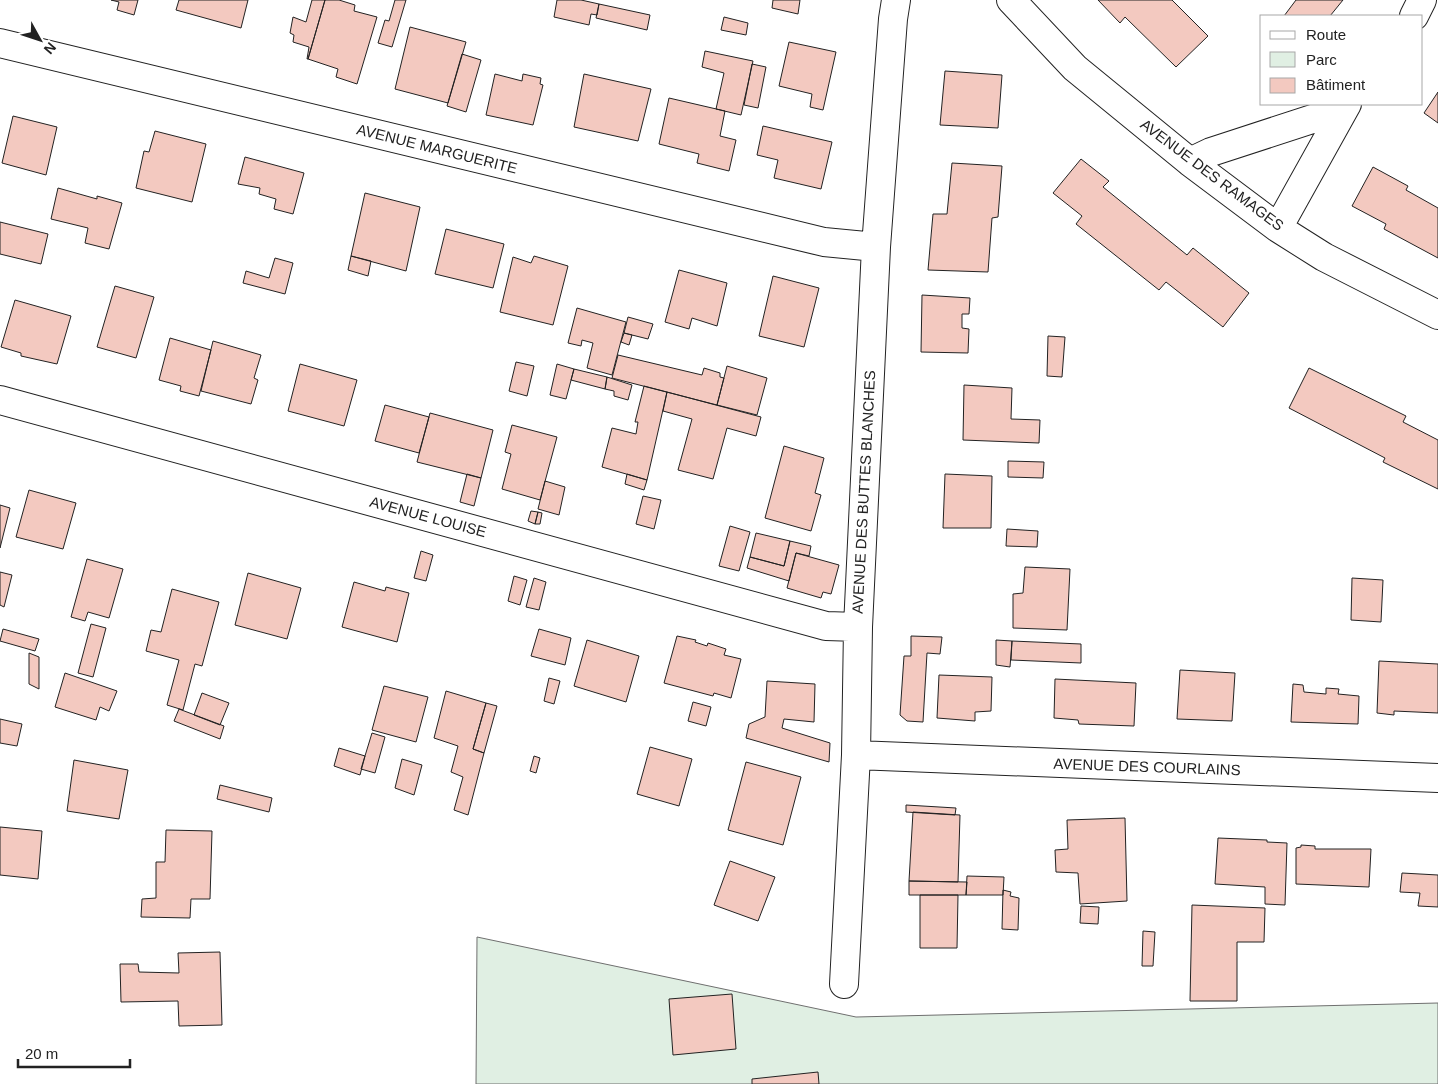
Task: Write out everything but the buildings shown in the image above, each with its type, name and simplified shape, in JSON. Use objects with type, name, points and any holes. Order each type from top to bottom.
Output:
[{"type":"street","name":"AVENUE DES BUTTES BLANCHES","points":[[844,984],[856,755],[858,627],[876,247],[893,18],[896,0]]},
{"type":"street","name":"AVENUE DES RAMAGES","points":[[1012,0],[1076,68],[1190,162],[1278,228],[1324,256],[1438,315]]},
{"type":"street","points":[[1414,15],[1422,0]]},
{"type":"street","name":"AVENUE MARGUERITE","points":[[0,43],[824,242],[876,247]]},
{"type":"street","points":[[1190,162],[1211,152],[1345,106]]},
{"type":"street","points":[[1278,228],[1345,106]]},
{"type":"street","name":"AVENUE LOUISE","points":[[0,400],[826,626],[858,627]]},
{"type":"street","name":"AVENUE DES COURLAINS","points":[[856,755],[1438,778]]},
{"type":"green space","points":[[477,937],[856,1017],[1438,1003],[1438,1084],[476,1084]]}]
